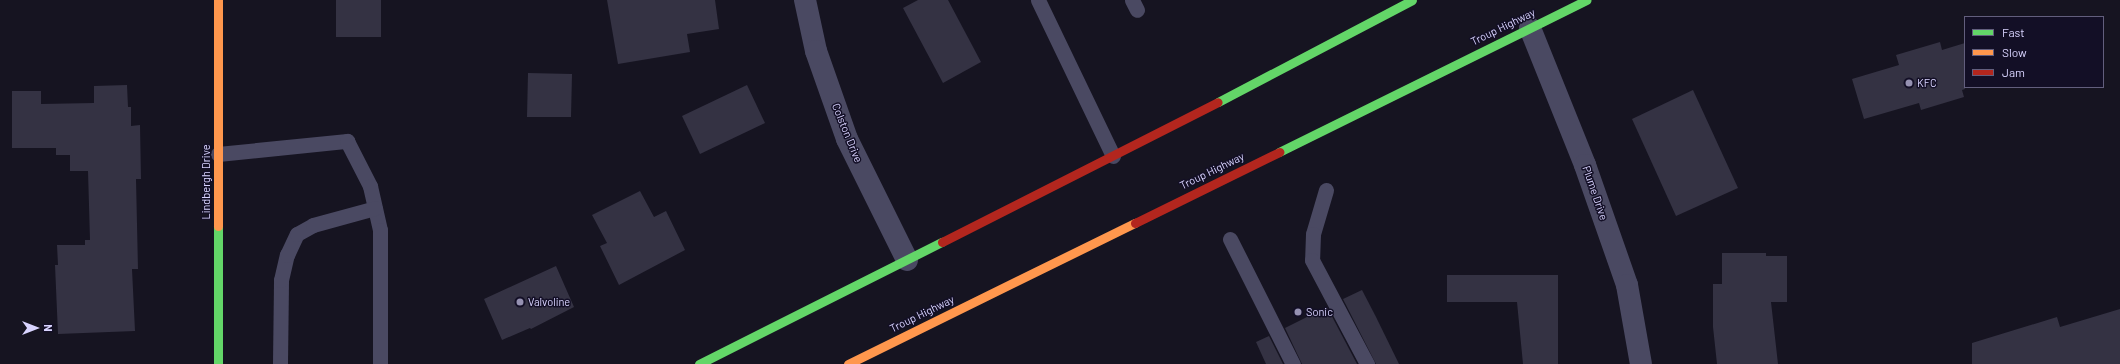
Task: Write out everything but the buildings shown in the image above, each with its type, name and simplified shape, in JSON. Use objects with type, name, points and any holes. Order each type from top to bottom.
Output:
[{"type":"main road","name":"Lindbergh Drive","points":[[218,0],[218,364]]},
{"type":"main road","points":[[699,364],[1113,156],[1412,0]]},
{"type":"main road","name":"Troup Highway","points":[[848,364],[1587,0]]},
{"type":"street","name":"Colston Drive","points":[[805,0],[816,51],[847,139],[906,260]]},
{"type":"street","name":"Plume Drive","points":[[1530,28],[1586,165],[1627,285],[1640,364]]},
{"type":"lane","points":[[1038,0],[1113,156]]},
{"type":"lane","points":[[218,154],[347,141],[370,186],[380,230],[380,364]]},
{"type":"lane","points":[[1326,190],[1313,234],[1312,260],[1367,364]]},
{"type":"lane","points":[[280,364],[281,280],[287,255],[297,234],[313,225],[376,208]]},
{"type":"lane","points":[[1230,239],[1293,364]]},
{"type":"traffic: fast","points":[[1218,102],[1412,0]]},
{"type":"traffic: fast","points":[[1279,152],[1587,0]]},
{"type":"traffic: fast","points":[[218,226],[218,364]]},
{"type":"traffic: fast","points":[[699,364],[942,242]]},
{"type":"traffic: slow","points":[[218,0],[218,226]]},
{"type":"traffic: slow","points":[[848,364],[1135,223]]},
{"type":"traffic: jam","points":[[942,242],[1218,102]]},
{"type":"traffic: jam","points":[[1135,223],[1279,152]]},
{"type":"place","name":"KFC","points":[[1909,83]]},
{"type":"place","name":"Valvoline","points":[[520,302]]},
{"type":"place","name":"Sonic","points":[[1298,312]]}]
